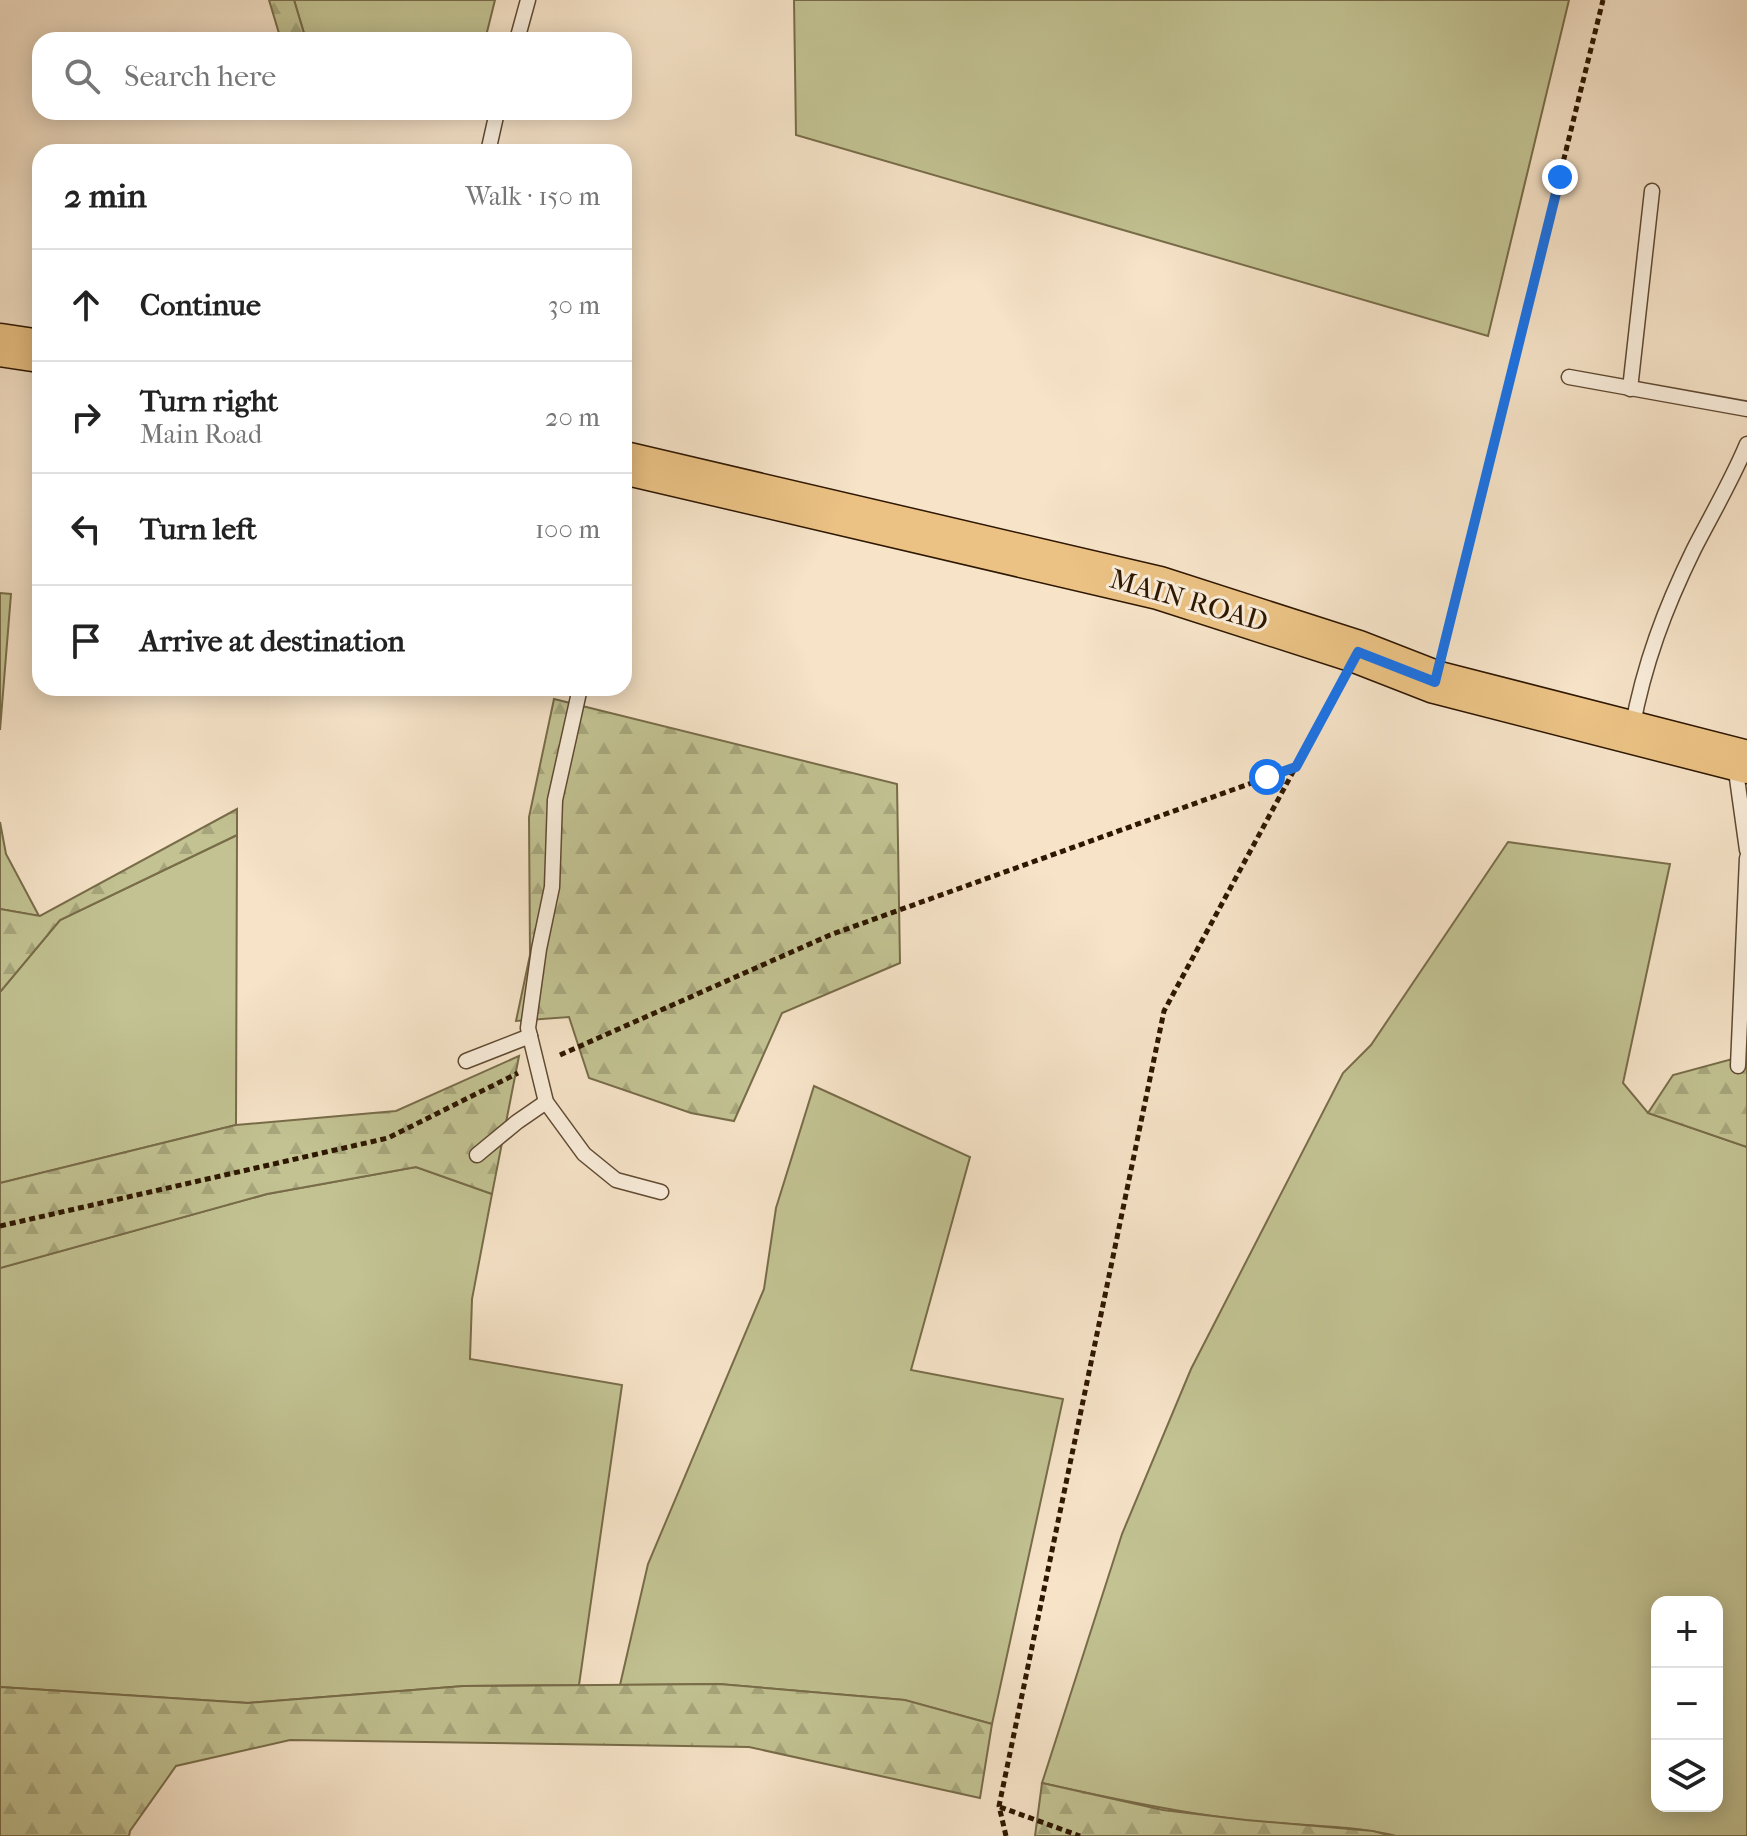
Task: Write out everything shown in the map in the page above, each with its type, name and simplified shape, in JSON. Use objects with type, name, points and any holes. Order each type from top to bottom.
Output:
[{"type":"main road","points":[[0,345],[32,350]]},
{"type":"main road","name":"MAIN ROAD","points":[[632,472],[1159,588],[1358,652],[1435,682],[1740,761]]},
{"type":"lane","points":[[519,32],[528,0]]},
{"type":"lane","points":[[490,144],[495,120]]},
{"type":"lane","points":[[1630,389],[1652,191]]},
{"type":"lane","points":[[1569,377],[1747,409]]},
{"type":"lane","points":[[1631,733],[1645,667],[1666,612],[1747,444]]},
{"type":"lane","points":[[578,696],[555,800],[552,887],[531,996],[528,1028],[546,1102],[584,1154],[616,1180],[661,1192]]},
{"type":"lane","points":[[1740,761],[1747,850]]},
{"type":"lane","points":[[1738,1066],[1747,858]]},
{"type":"lane","points":[[466,1061],[530,1036]]},
{"type":"lane","points":[[477,1155],[546,1102]]},
{"type":"path","points":[[1435,682],[1603,0]]},
{"type":"path","points":[[1006,1836],[999,1806],[1164,1011],[1358,652]]},
{"type":"path","points":[[0,1226],[388,1138],[536,1065],[830,935],[1296,767]]},
{"type":"path","points":[[999,1806],[1080,1836]]},
{"type":"green space","points":[[269,0],[294,0],[304,32],[279,32]]},
{"type":"green space","points":[[294,0],[495,0],[487,32],[304,32]]},
{"type":"green space","points":[[794,0],[1569,0],[1488,336],[796,135]]},
{"type":"green space","points":[[0,593],[11,594],[0,730]]},
{"type":"green space","points":[[554,699],[897,784],[900,963],[782,1013],[734,1121],[691,1113],[589,1078],[569,1017],[516,1021],[530,955],[529,817]]},
{"type":"green space","points":[[237,809],[237,835],[60,920],[0,992],[0,909],[40,916]]},
{"type":"green space","points":[[0,822],[6,854],[39,916],[0,909]]},
{"type":"green space","points":[[237,835],[236,1125],[0,1183],[0,992],[60,920]]},
{"type":"green space","points":[[1508,842],[1670,864],[1623,1083],[1648,1113],[1747,1147],[1747,1836],[1396,1836],[1358,1829],[1191,1813],[1042,1783],[1122,1534],[1191,1369],[1343,1073],[1371,1045]]},
{"type":"green space","points":[[1747,1016],[1747,1147],[1648,1113],[1673,1075],[1740,1057]]},
{"type":"green space","points":[[519,1056],[492,1194],[416,1167],[267,1194],[0,1268],[0,1183],[236,1125],[396,1111]]},
{"type":"green space","points":[[814,1086],[970,1157],[911,1370],[1063,1399],[992,1724],[904,1700],[719,1684],[620,1685],[648,1564],[764,1289],[776,1208]]},
{"type":"green space","points":[[416,1167],[492,1194],[472,1299],[470,1359],[622,1385],[579,1685],[464,1686],[248,1703],[0,1687],[0,1268],[267,1194]]},
{"type":"green space","points":[[719,1684],[905,1700],[992,1724],[980,1798],[749,1747],[290,1740],[176,1766],[129,1836],[0,1836],[0,1687],[248,1703],[464,1686]]},
{"type":"green space","points":[[1042,1783],[1163,1810],[1373,1831],[1392,1836],[1035,1836]]},
{"type":"route","points":[[1267,777],[1296,767],[1358,652],[1435,682],[1560,177]]}]
